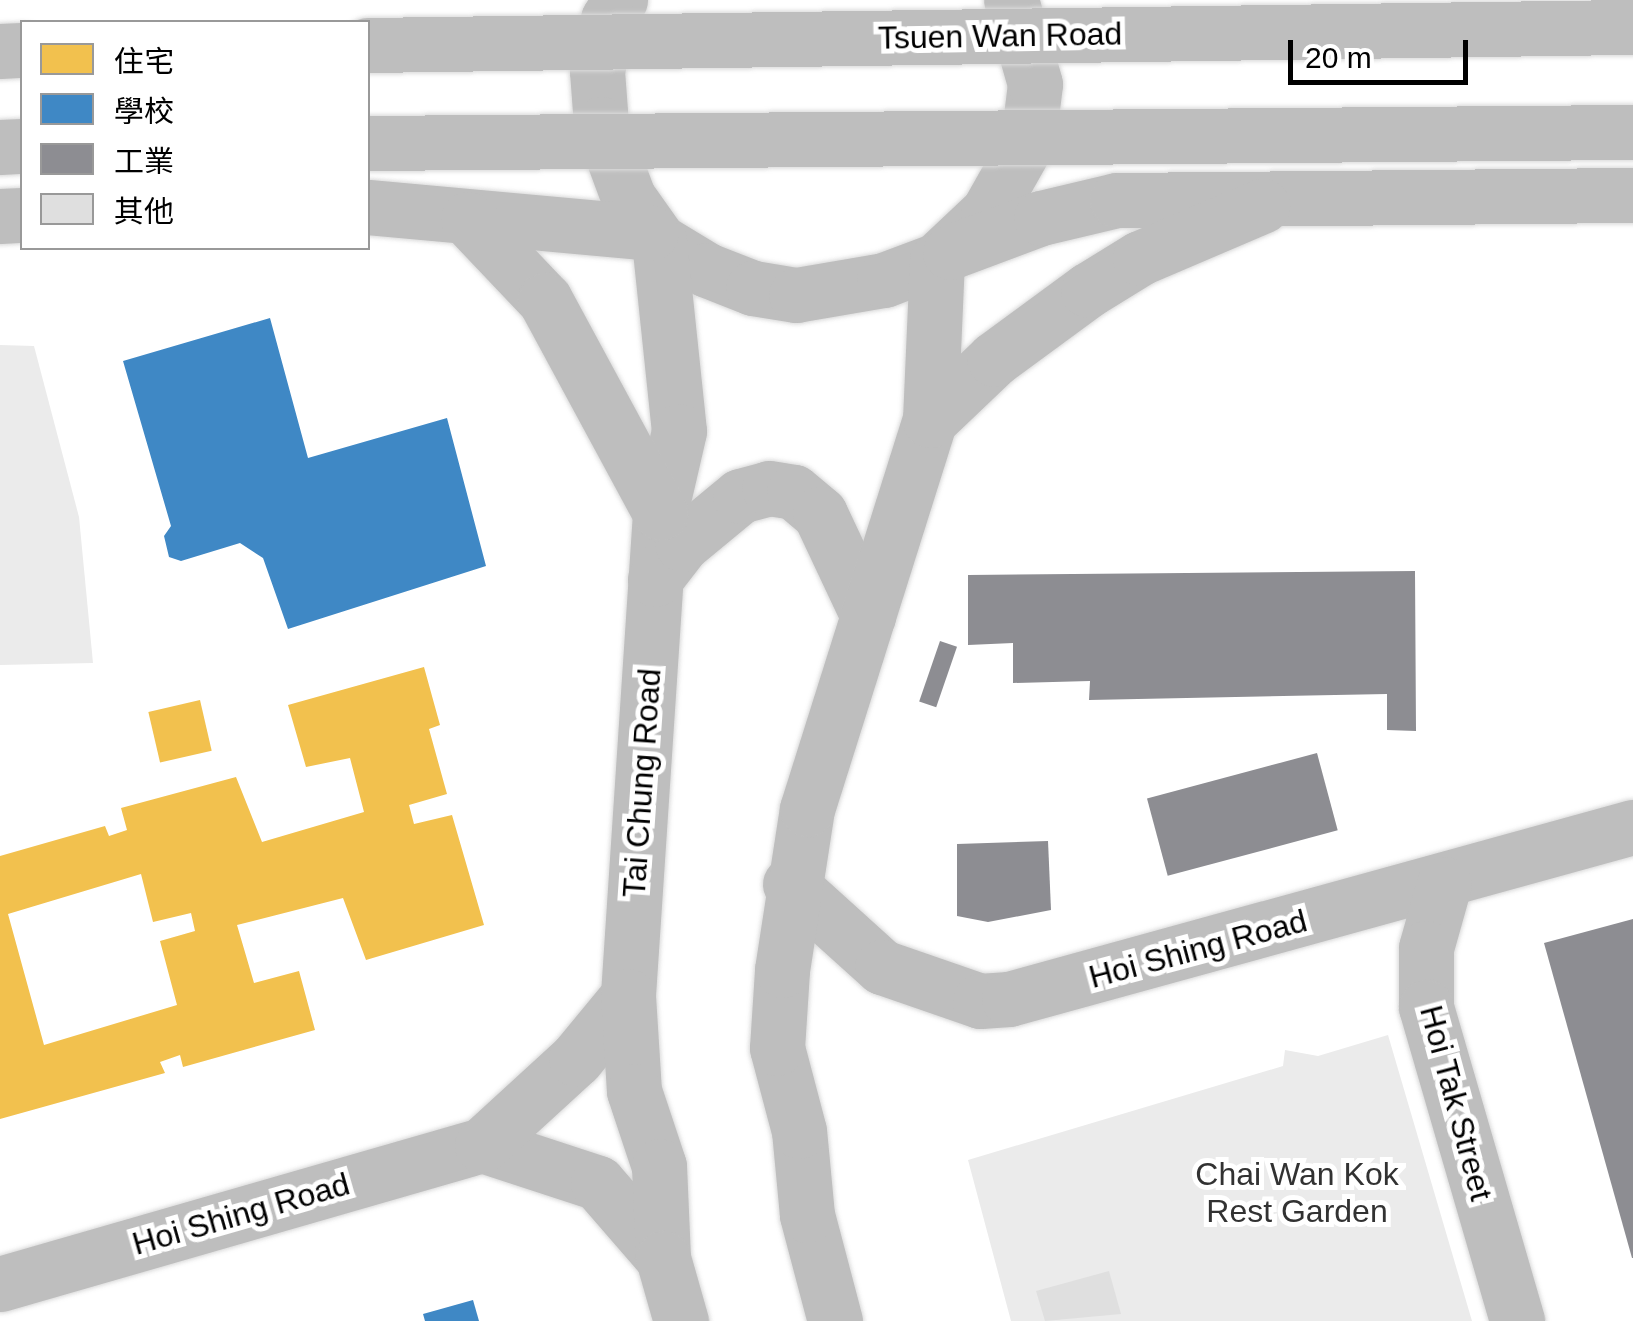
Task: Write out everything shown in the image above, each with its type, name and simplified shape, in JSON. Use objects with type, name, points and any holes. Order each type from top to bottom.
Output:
[{"type":"main road","points":[[620,0],[608,18],[597,71],[601,124],[628,197],[655,237]]},
{"type":"main road","points":[[835,1321],[808,1215],[799,1131],[778,1048],[790,884],[806,809],[930,420],[944,256],[988,212],[1028,140],[1036,84],[1011,0]]},
{"type":"main road","name":"Tsuen Wan Road","points":[[370,45],[1633,27]]},
{"type":"main road","points":[[370,143],[1633,132]]},
{"type":"main road","points":[[370,207],[655,237],[753,288],[796,295],[884,280],[1040,218],[1118,200],[1403,194],[1633,196]]},
{"type":"main road","points":[[930,420],[994,360],[1088,290],[1140,258],[1283,197]]},
{"type":"main road","points":[[468,218],[544,300],[660,512]]},
{"type":"main road","name":"Tai Chung Road","points":[[655,237],[680,431],[660,512],[628,996],[634,1091],[659,1166],[663,1258],[681,1321]]},
{"type":"main road","points":[[655,579],[682,544],[740,496],[769,488],[794,492],[820,514],[868,616]]},
{"type":"main road","name":"Hoi Shing Road","points":[[790,884],[882,966],[980,1001],[1009,999],[1444,884],[1633,826]]},
{"type":"main road","name":"Hoi Tak Street","points":[[1444,884],[1426,948],[1426,1007],[1517,1321]]},
{"type":"main road","name":"Hoi Shing Road","points":[[0,1284],[482,1145],[576,1060],[628,996]]},
{"type":"main road","points":[[482,1145],[598,1184],[663,1258]]},
{"type":"green space","points":[[0,345],[34,346],[79,517],[93,663],[0,665]]},
{"type":"green space","name":"Chai Wan Kok Rest Garden","points":[[1388,1035],[1472,1321],[1011,1321],[968,1160],[1283,1066],[1285,1050],[1318,1056]]},
{"type":"pier","points":[[842,1120],[905,1321],[597,1321],[559,1195]]},
{"type":"building: 住宅","points":[[424,667],[440,725],[429,729],[447,794],[409,805],[414,824],[452,815],[484,925],[366,960],[343,898],[237,925],[254,983],[299,971],[315,1030],[183,1067],[180,1055],[160,1062],[165,1073],[0,1119],[0,856],[105,826],[109,836],[127,830],[121,808],[236,777],[262,842],[364,812],[350,758],[306,767],[288,705]],"holes":[[[141,874],[153,922],[191,913],[195,931],[160,941],[177,1005],[44,1045],[8,914]]]},
{"type":"building: 住宅","points":[[200,700],[212,751],[160,763],[148,712]]},
{"type":"building: 學校","points":[[270,318],[308,458],[447,418],[486,566],[288,629],[263,558],[240,543],[181,561],[169,557],[164,536],[171,526],[123,361]]},
{"type":"building: 學校","points":[[473,1300],[479,1321],[425,1321],[423,1314]]},
{"type":"building: 工業","points":[[1415,571],[1416,731],[1387,730],[1387,694],[1089,700],[1090,681],[1013,683],[1013,643],[968,645],[968,575]]},
{"type":"building: 工業","points":[[940,641],[957,647],[936,707],[919,702]]},
{"type":"building: 工業","points":[[1317,753],[1338,830],[1168,876],[1147,799]]},
{"type":"building: 工業","points":[[1048,841],[1051,910],[988,922],[957,916],[957,844]]},
{"type":"building: 工業","points":[[1633,919],[1633,1258],[1632,1258],[1544,943]]},
{"type":"building: 其他","points":[[1109,1271],[1121,1314],[1045,1321],[1036,1291]]}]
